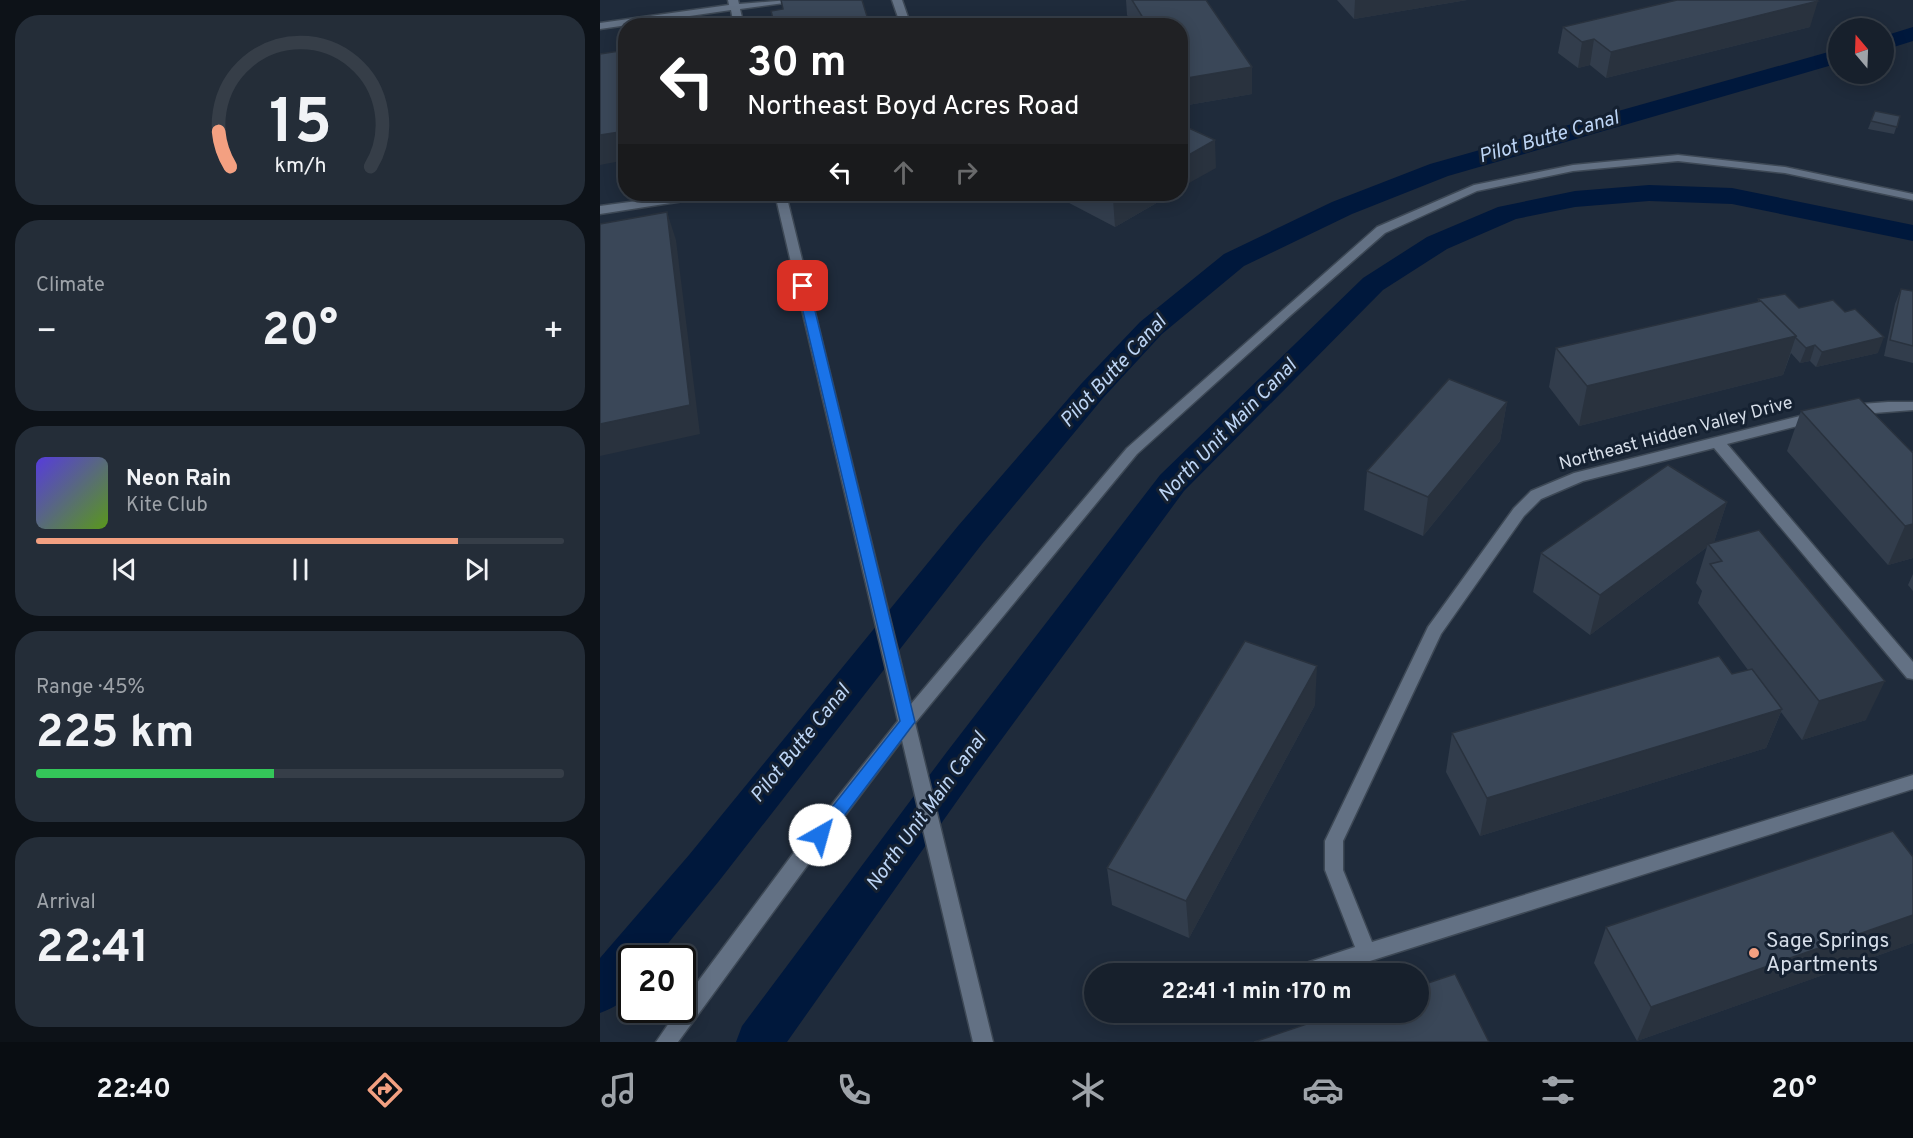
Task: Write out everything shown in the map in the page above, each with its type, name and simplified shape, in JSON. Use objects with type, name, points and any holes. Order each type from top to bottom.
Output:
[{"type":"street","points":[[647,18],[734,3],[784,0]]},
{"type":"street","points":[[897,0],[903,18]]},
{"type":"street","points":[[734,3],[737,18]]},
{"type":"street","points":[[600,26],[618,23]]},
{"type":"street","points":[[666,1042],[805,854],[908,722],[1132,452],[1286,312],[1381,230],[1474,188],[1573,168],[1678,158],[1785,171],[1913,197]]},
{"type":"street","points":[[600,210],[661,201]]},
{"type":"street","points":[[782,201],[943,867],[983,1042]]},
{"type":"street","name":"Northeast Hidden Valley Drive","points":[[1366,951],[1334,870],[1334,841],[1434,631],[1519,512],[1536,495],[1579,477],[1845,410],[1913,406]]},
{"type":"street","points":[[1717,442],[1913,673]]},
{"type":"street","points":[[1331,963],[1913,782]]},
{"type":"building","points":[[781,0],[862,0],[868,18],[773,18],[771,11],[783,9]]},
{"type":"building","points":[[1132,0],[1206,0],[1252,67],[1188,78],[1188,18],[1143,18]]},
{"type":"building","points":[[1677,0],[1818,1],[1611,52],[1594,39],[1582,42],[1563,27]]},
{"type":"building","points":[[618,51],[618,132],[600,135],[600,54]]},
{"type":"building","points":[[1875,111],[1900,116],[1897,127],[1871,121]]},
{"type":"building","points":[[1188,128],[1215,140],[1188,155]]},
{"type":"building","points":[[667,212],[690,405],[600,424],[600,224]]},
{"type":"building","points":[[1901,289],[1913,291],[1913,346],[1890,340]]},
{"type":"building","points":[[1785,294],[1799,308],[1833,300],[1845,312],[1855,309],[1884,337],[1822,352],[1815,345],[1806,348],[1758,299]]},
{"type":"building","points":[[1761,301],[1796,336],[1587,386],[1556,348]]},
{"type":"building","points":[[1449,379],[1507,402],[1428,497],[1367,471]]},
{"type":"building","points":[[1859,398],[1913,453],[1913,524],[1905,526],[1801,411]]},
{"type":"building","points":[[1668,465],[1727,502],[1600,595],[1541,553]]},
{"type":"building","points":[[1759,530],[1885,681],[1819,701],[1710,564],[1722,561],[1708,544]]},
{"type":"building","points":[[1245,641],[1317,666],[1186,901],[1107,868]]},
{"type":"building","points":[[1719,656],[1732,674],[1752,669],[1782,709],[1487,798],[1452,733]]},
{"type":"building","name":"Sage Springs Apartments","points":[[1893,831],[1913,857],[1913,915],[1651,1007],[1606,927]]},
{"type":"building","points":[[1455,974],[1489,1042],[1254,1042],[1310,1023],[1429,1023],[1429,983]]},
{"type":"waterway","name":"Pilot Butte Canal","points":[[1894,40],[1913,34]]},
{"type":"waterway","name":"Pilot Butte Canal","points":[[600,992],[704,868],[970,535],[1092,391],[1151,328],[1234,260],[1342,208],[1439,170],[1828,59]]},
{"type":"waterway","name":"North Unit Main Canal","points":[[759,1042],[960,765],[1172,483],[1373,284],[1437,243],[1508,213],[1575,199],[1649,193],[1732,196],[1913,233]]},
{"type":"place","name":"Sage Springs Apartments","points":[[1754,953]]},
{"type":"route","points":[[803,286],[908,722],[820,835]]}]
